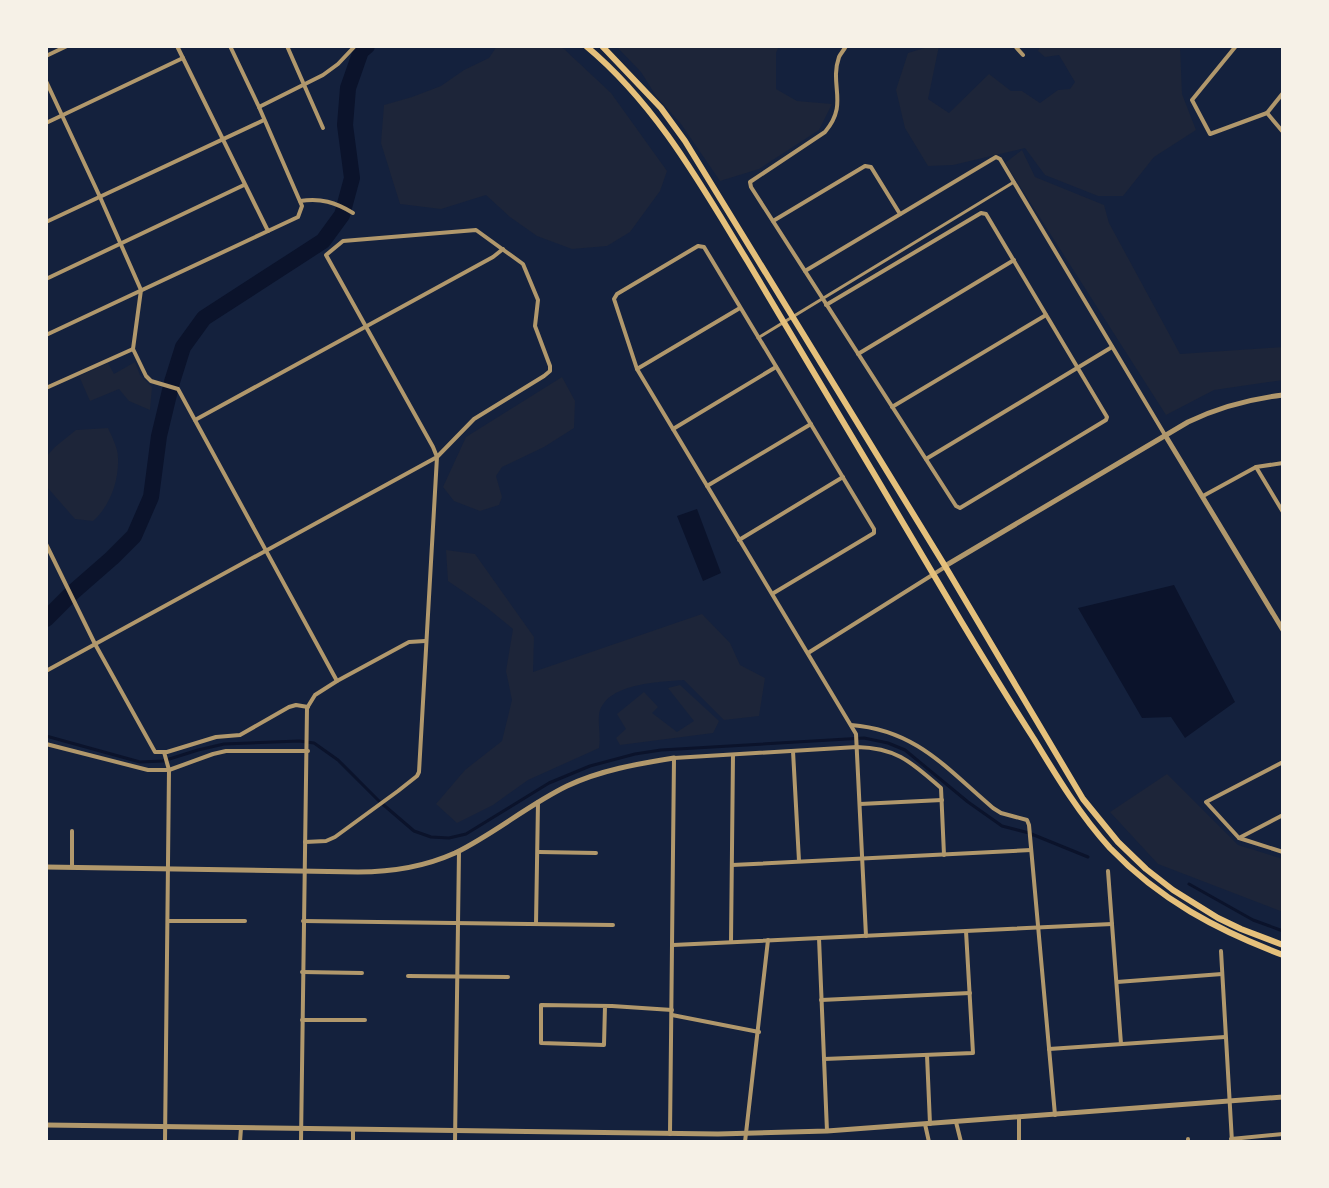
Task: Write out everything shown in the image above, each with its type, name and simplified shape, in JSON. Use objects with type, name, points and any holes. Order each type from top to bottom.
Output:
[{"type":"main road","points":[[586,46],[655,116],[685,159],[1074,804],[1112,849],[1170,900],[1210,925],[1283,955]]},
{"type":"main road","points":[[602,46],[661,108],[685,141],[945,566],[1083,799],[1118,842],[1173,890],[1218,918],[1283,945]]},
{"type":"street","points":[[46,56],[67,46]]},
{"type":"street","points":[[177,46],[268,231]]},
{"type":"street","points":[[46,335],[298,217],[302,206],[230,46]]},
{"type":"street","points":[[287,46],[323,128]]},
{"type":"street","points":[[259,107],[323,75],[355,46]]},
{"type":"street","points":[[758,338],[824,302],[981,213],[986,214],[1107,417],[960,508],[956,506],[857,354],[824,302],[805,271],[773,221],[750,182],[825,132],[832,124],[839,101],[839,58],[846,46]]},
{"type":"street","points":[[1015,46],[1023,55]]},
{"type":"street","points":[[1236,46],[1192,100],[1210,134],[1267,113],[1283,93]]},
{"type":"street","points":[[46,123],[183,58]]},
{"type":"street","points":[[46,81],[141,290],[133,349],[146,376],[160,385],[178,389],[337,681]]},
{"type":"street","points":[[1267,113],[1283,132]]},
{"type":"street","points":[[46,222],[264,120]]},
{"type":"street","points":[[805,271],[996,157],[1000,159],[1283,630]]},
{"type":"street","points":[[773,221],[865,166],[871,167],[900,214]]},
{"type":"street","points":[[824,302],[1014,182]]},
{"type":"street","points":[[46,279],[244,185]]},
{"type":"street","points":[[300,201],[325,200],[353,213]]},
{"type":"street","points":[[46,671],[437,457],[474,419],[550,371],[535,326],[538,300],[523,264],[476,230],[343,241],[326,255],[437,457],[419,772],[387,800],[335,837],[326,841],[305,842]]},
{"type":"street","points":[[772,594],[874,533],[874,529],[704,247],[698,246],[617,294],[614,299],[637,369],[739,540],[856,734],[866,936]]},
{"type":"street","points":[[195,420],[503,249]]},
{"type":"street","points":[[857,354],[1014,260]]},
{"type":"street","points":[[637,369],[740,308]]},
{"type":"street","points":[[892,407],[1046,315]]},
{"type":"street","points":[[925,460],[1112,347]]},
{"type":"street","points":[[46,388],[133,349]]},
{"type":"street","points":[[673,429],[776,367]]},
{"type":"street","points":[[808,653],[933,573],[1165,435],[1220,408],[1250,399],[1283,395]]},
{"type":"street","points":[[707,486],[811,424]]},
{"type":"street","points":[[1203,496],[1256,467],[1283,463]]},
{"type":"street","points":[[1256,467],[1283,512]]},
{"type":"street","points":[[739,540],[843,477]]},
{"type":"street","points":[[46,544],[48,554],[95,644],[155,752],[216,737],[240,735],[289,707],[308,707]]},
{"type":"street","points":[[301,1142],[308,707],[315,695],[337,681],[409,642],[426,641]]},
{"type":"street","points":[[851,725],[868,726],[904,737],[993,808],[1027,820],[1055,1115]]},
{"type":"street","points":[[46,744],[148,770],[169,768],[226,751],[308,750]]},
{"type":"street","points":[[46,867],[397,870],[459,851],[568,786],[615,768],[674,758],[857,746],[883,749],[912,763],[941,788],[944,855]]},
{"type":"street","points":[[793,751],[799,862]]},
{"type":"street","points":[[164,752],[169,768],[165,1142]]},
{"type":"street","points":[[731,942],[733,755]]},
{"type":"street","points":[[670,1134],[674,758]]},
{"type":"street","points":[[1283,762],[1206,802],[1239,838],[1283,852]]},
{"type":"street","points":[[859,804],[942,800]]},
{"type":"street","points":[[536,924],[538,802]]},
{"type":"street","points":[[1239,838],[1283,815]]},
{"type":"street","points":[[72,831],[72,867]]},
{"type":"street","points":[[732,865],[1031,850]]},
{"type":"street","points":[[455,1142],[459,851]]},
{"type":"street","points":[[538,852],[596,853]]},
{"type":"street","points":[[1108,871],[1121,1044]]},
{"type":"street","points":[[168,921],[245,921]]},
{"type":"street","points":[[303,921],[613,925]]},
{"type":"street","points":[[673,945],[1112,924]]},
{"type":"street","points":[[824,1059],[973,1053],[966,931]]},
{"type":"street","points":[[819,938],[827,1131]]},
{"type":"street","points":[[745,1142],[768,940]]},
{"type":"street","points":[[1221,951],[1232,1141],[1283,1134]]},
{"type":"street","points":[[302,972],[362,973]]},
{"type":"street","points":[[1116,982],[1222,974]]},
{"type":"street","points":[[408,976],[508,977]]},
{"type":"street","points":[[821,1000],[970,993]]},
{"type":"street","points":[[605,1006],[604,1045],[541,1043],[541,1005],[605,1006],[672,1013],[759,1032]]},
{"type":"street","points":[[302,1020],[365,1020]]},
{"type":"street","points":[[1049,1049],[1225,1037]]},
{"type":"street","points":[[927,1055],[929,1142]]},
{"type":"street","points":[[46,1125],[746,1133],[827,1131],[1283,1097]]},
{"type":"street","points":[[1019,1118],[1019,1142]]},
{"type":"street","points":[[956,1122],[961,1142]]},
{"type":"street","points":[[240,1142],[241,1128]]},
{"type":"street","points":[[353,1129],[353,1142]]},
{"type":"shaded area","points":[[497,46],[558,46],[564,49],[611,93],[667,171],[660,191],[630,232],[607,246],[572,249],[537,236],[486,195],[441,209],[400,204],[381,143],[384,105],[441,86],[489,58]]},
{"type":"shaded area","points":[[616,46],[779,46],[776,53],[776,89],[797,101],[832,104],[819,130],[759,169],[720,181],[641,72]]},
{"type":"shaded area","points":[[939,46],[928,99],[949,113],[989,74],[1011,91],[1022,91],[1040,103],[1058,90],[1070,89],[1075,82],[1059,55],[1045,57],[1038,51],[1040,46],[1180,46],[1182,94],[1196,130],[1154,157],[1123,196],[1098,196],[1045,175],[1025,148],[953,165],[928,166],[905,128],[896,90],[908,53]]},
{"type":"shaded area","points":[[1022,150],[1035,177],[1104,205],[1109,223],[1180,354],[1283,347],[1283,380],[1214,390],[1166,415],[1005,163]]},
{"type":"shaded area","points":[[135,362],[140,375],[152,387],[150,410],[129,401],[119,389],[90,401],[79,376],[108,363],[114,374]]},
{"type":"shaded area","points":[[562,377],[575,401],[574,428],[544,447],[502,467],[496,476],[502,497],[499,505],[480,511],[454,501],[443,487],[466,437]]},
{"type":"shaded area","points":[[108,428],[118,458],[112,492],[93,521],[75,519],[47,487],[46,457],[76,430]]},
{"type":"shaded area","points":[[697,509],[721,573],[703,581],[677,516]]},
{"type":"shaded area","points":[[446,550],[475,554],[534,637],[533,672],[702,614],[730,643],[740,665],[765,678],[759,716],[724,720],[684,680],[622,690],[603,704],[599,715],[599,748],[528,780],[493,805],[457,823],[436,804],[465,770],[502,741],[512,700],[506,671],[513,629],[448,581]]},
{"type":"shaded area","points":[[1174,585],[1235,702],[1185,738],[1171,717],[1142,718],[1078,608]]},
{"type":"shaded area","points":[[680,685],[719,721],[713,733],[620,745],[616,738],[626,729],[617,714],[644,692],[658,707],[652,713],[677,732],[694,721],[668,688]]},
{"type":"shaded area","points":[[1167,774],[1238,845],[1283,859],[1283,912],[1158,864],[1110,812]]},
{"type":"waterway","points":[[46,619],[134,536],[151,497],[159,436],[183,347],[204,318],[323,241],[342,215],[352,178],[345,125],[348,88],[361,51],[367,46]]},
{"type":"waterway","points":[[46,736],[140,762],[163,761],[224,744],[314,743],[338,760],[414,831],[431,837],[449,838],[466,834],[549,783],[590,766],[635,754],[864,738],[905,750],[1002,826],[1029,833],[1088,857]]},
{"type":"waterway","points":[[1189,884],[1253,920],[1283,931]]}]
